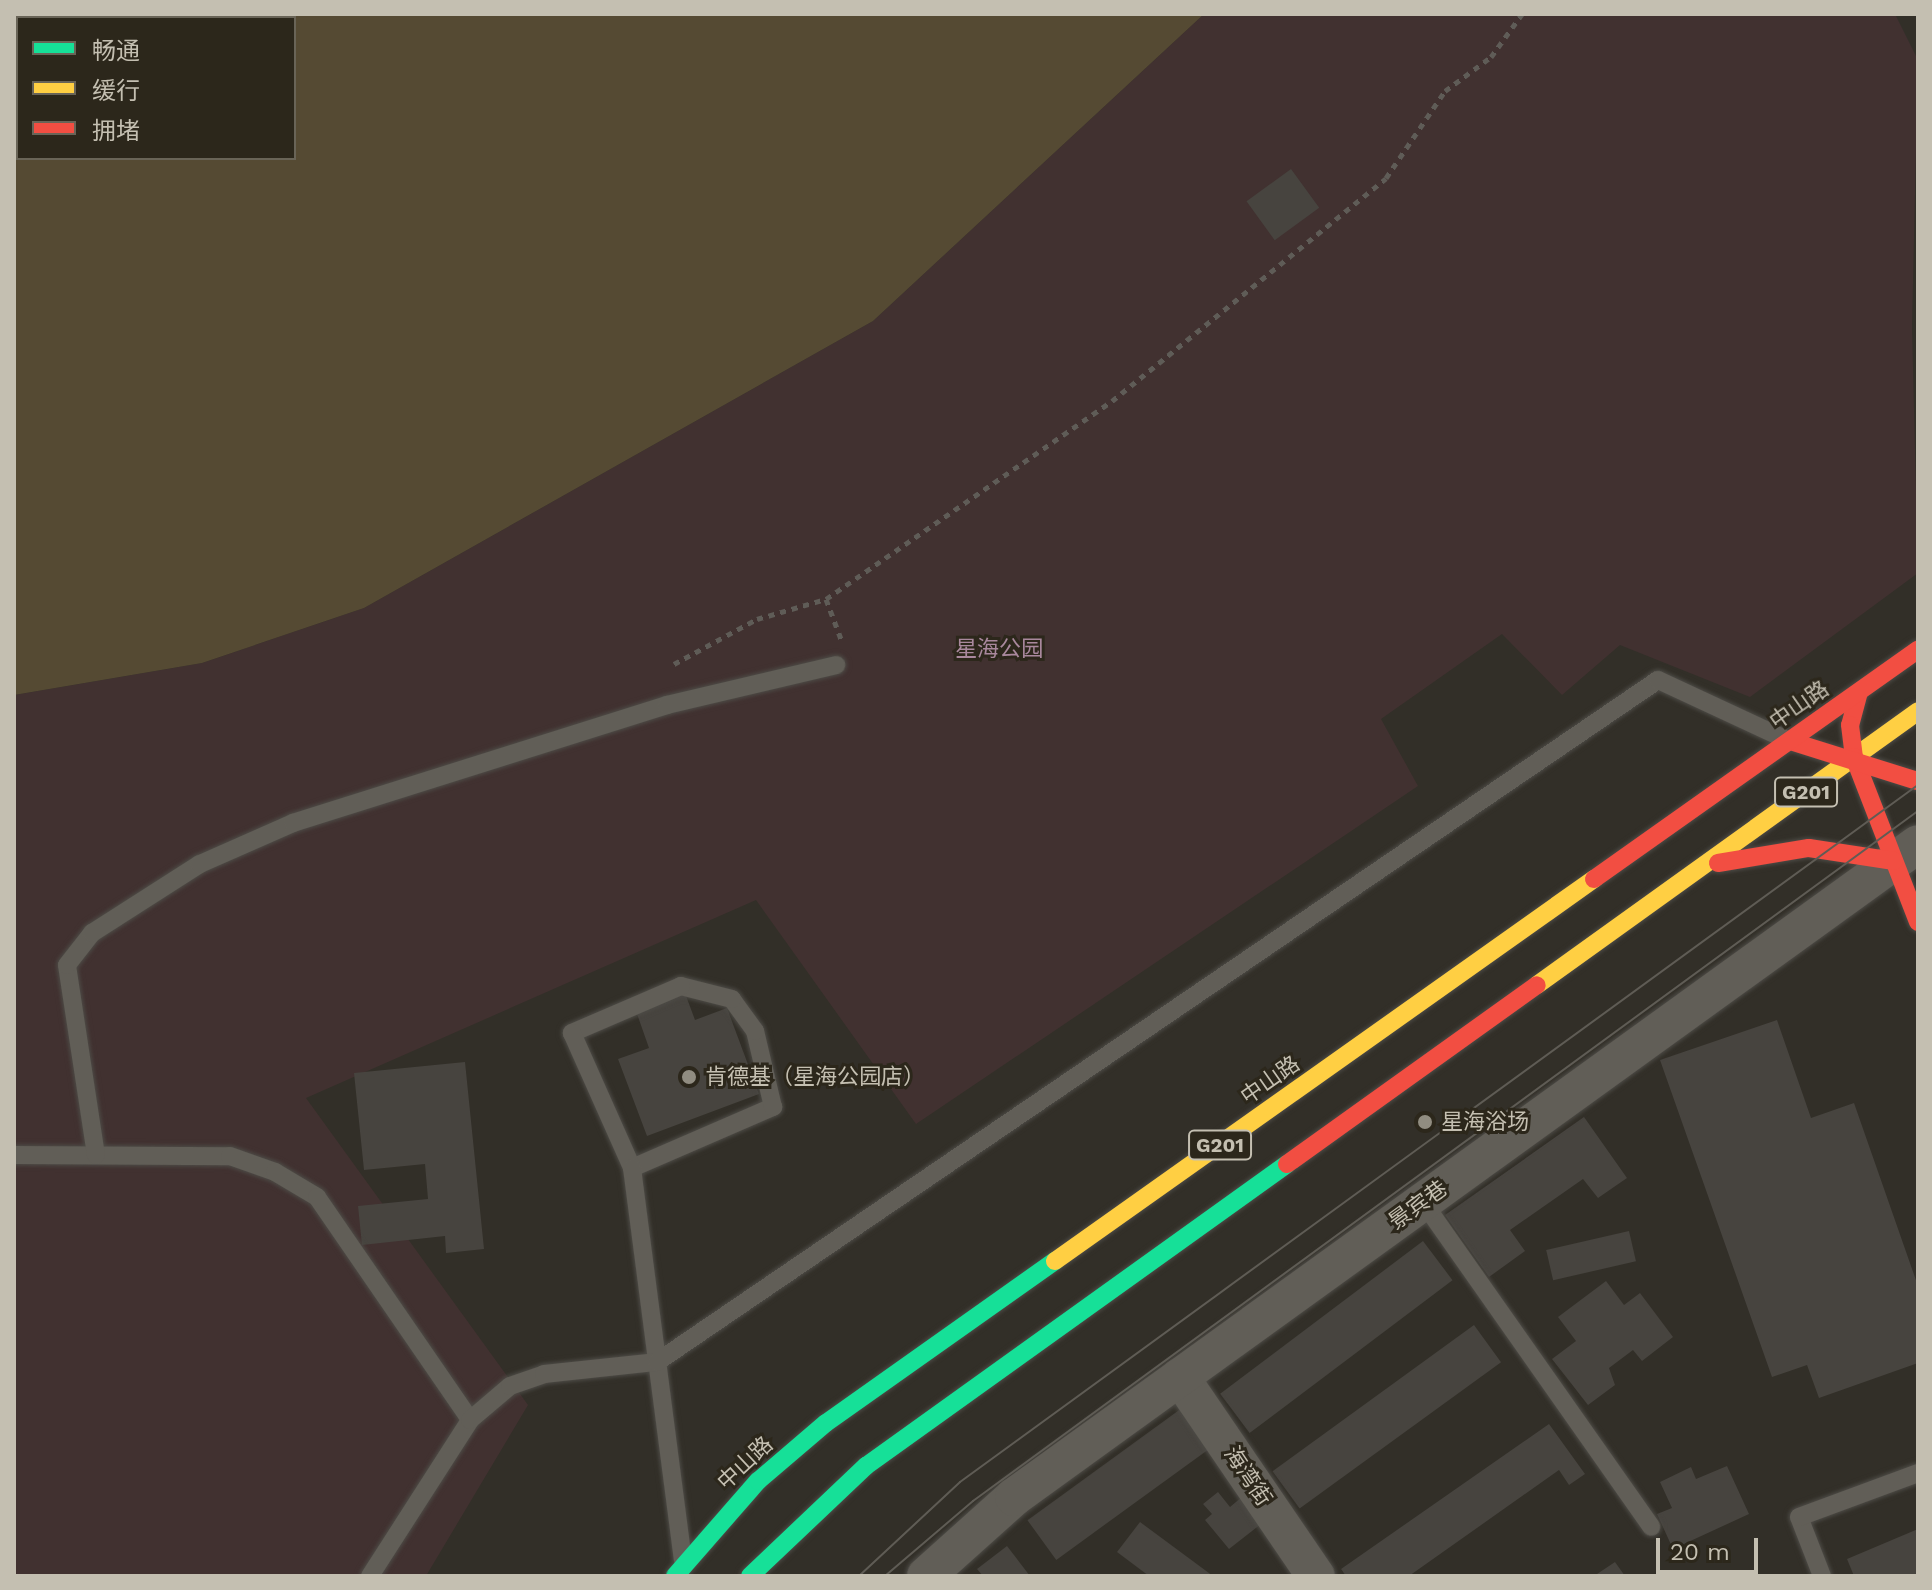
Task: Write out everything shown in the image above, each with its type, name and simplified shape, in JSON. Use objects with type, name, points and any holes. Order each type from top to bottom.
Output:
[{"type":"main road","name":"中山路","points":[[681,1572],[758,1481],[826,1423],[1918,650]]},
{"type":"main road","points":[[1859,692],[1850,725],[1854,757],[1906,852],[1918,922]]},
{"type":"main road","name":"G201","points":[[750,1576],[866,1466],[1918,711]]},
{"type":"main road","points":[[1790,741],[1854,757],[1918,781]]},
{"type":"main road","points":[[1693,873],[1730,859],[1809,848],[1906,852]]},
{"type":"street","name":"景宾巷","points":[[926,1576],[1014,1497],[1906,852]]},
{"type":"street","name":"海湾街","points":[[1180,1377],[1316,1576]]},
{"type":"lane","points":[[96,1155],[67,965],[92,933],[200,864],[293,823],[667,705],[836,665]]},
{"type":"lane","points":[[370,1576],[470,1420],[510,1386],[544,1374],[657,1362],[1658,680],[1790,741]]},
{"type":"lane","points":[[632,1168],[773,1107],[755,1031],[732,999],[681,986],[572,1033],[632,1168],[681,1572]]},
{"type":"lane","points":[[14,1155],[230,1156],[317,1197],[470,1420]]},
{"type":"lane","points":[[1423,1202],[1651,1527]]},
{"type":"lane","points":[[1822,1576],[1799,1517],[1918,1473]]},
{"type":"path","points":[[674,664],[757,619],[826,599],[1112,401],[1386,178],[1445,91],[1491,57],[1522,14]]},
{"type":"path","points":[[826,599],[842,642],[836,665]]},
{"type":"green space","name":"星海公园","points":[[1204,14],[1895,14],[1918,60],[1912,327],[1918,573],[1750,697],[1620,645],[1562,695],[1502,634],[1381,719],[1418,786],[916,1124],[756,900],[306,1098],[528,1405],[426,1576],[14,1576],[14,695],[202,663],[364,608],[873,321]]},
{"type":"shaded area","points":[[14,14],[1204,14],[873,321],[364,608],[202,663],[14,695]]},
{"type":"building","points":[[1291,169],[1319,208],[1275,240],[1247,201]]},
{"type":"building","name":"肯德基（星海公园店）","points":[[685,993],[695,1020],[727,1008],[759,1094],[647,1136],[618,1059],[649,1048],[636,1011]]},
{"type":"building","points":[[1777,1020],[1811,1118],[1854,1103],[1918,1286],[1918,1363],[1819,1398],[1807,1365],[1772,1377],[1660,1060]]},
{"type":"building","points":[[465,1062],[484,1249],[446,1253],[445,1236],[362,1245],[358,1206],[428,1199],[425,1164],[364,1170],[354,1073]]},
{"type":"building","points":[[1584,1117],[1627,1178],[1598,1198],[1583,1179],[1510,1230],[1525,1251],[1489,1277],[1445,1215]]},
{"type":"building","points":[[1629,1231],[1636,1261],[1553,1280],[1546,1250]]},
{"type":"building","points":[[1423,1241],[1452,1280],[1250,1433],[1220,1394]]},
{"type":"building","points":[[1606,1281],[1624,1305],[1640,1293],[1673,1337],[1642,1361],[1633,1350],[1609,1368],[1615,1385],[1588,1405],[1552,1359],[1576,1341],[1558,1317]]},
{"type":"building","points":[[1474,1325],[1501,1362],[1300,1509],[1273,1471]]},
{"type":"building","points":[[1182,1408],[1211,1448],[1056,1560],[1027,1520]]},
{"type":"building","points":[[1549,1424],[1585,1474],[1569,1485],[1559,1470],[1409,1576],[1346,1576],[1341,1569]]},
{"type":"building","points":[[1727,1466],[1749,1514],[1673,1549],[1657,1514],[1672,1508],[1660,1482],[1691,1467],[1696,1479]]},
{"type":"building","points":[[1249,1491],[1270,1517],[1229,1549],[1205,1520],[1212,1514],[1203,1504],[1218,1492],[1230,1507]]},
{"type":"building","points":[[1140,1522],[1213,1576],[1149,1576],[1117,1552]]},
{"type":"building","points":[[1918,1529],[1918,1576],[1854,1576],[1847,1559]]},
{"type":"building","points":[[1007,1546],[1030,1576],[983,1576],[977,1569]]},
{"type":"building","points":[[1615,1562],[1625,1576],[1594,1576]]},
{"type":"tram line","points":[[859,1576],[960,1482],[1918,785]]},
{"type":"tram line","points":[[885,1576],[973,1501],[1918,811]]},
{"type":"traffic: fast","points":[[750,1576],[866,1466],[1287,1164]]},
{"type":"traffic: fast","points":[[675,1576],[758,1481],[826,1423],[1055,1261]]},
{"type":"traffic: slow","points":[[1537,985],[1918,711]]},
{"type":"traffic: slow","points":[[1055,1261],[1594,879]]},
{"type":"traffic: jam","points":[[1594,879],[1918,650]]},
{"type":"traffic: jam","points":[[1859,692],[1850,725],[1854,757],[1918,922]]},
{"type":"traffic: jam","points":[[1790,741],[1918,781]]},
{"type":"traffic: jam","points":[[1718,863],[1809,848],[1894,861]]},
{"type":"traffic: jam","points":[[1287,1164],[1537,985]]},
{"type":"place","name":"肯德基（星海公园店）","points":[[689,1077]]},
{"type":"place","name":"星海浴场","points":[[1425,1122]]}]
